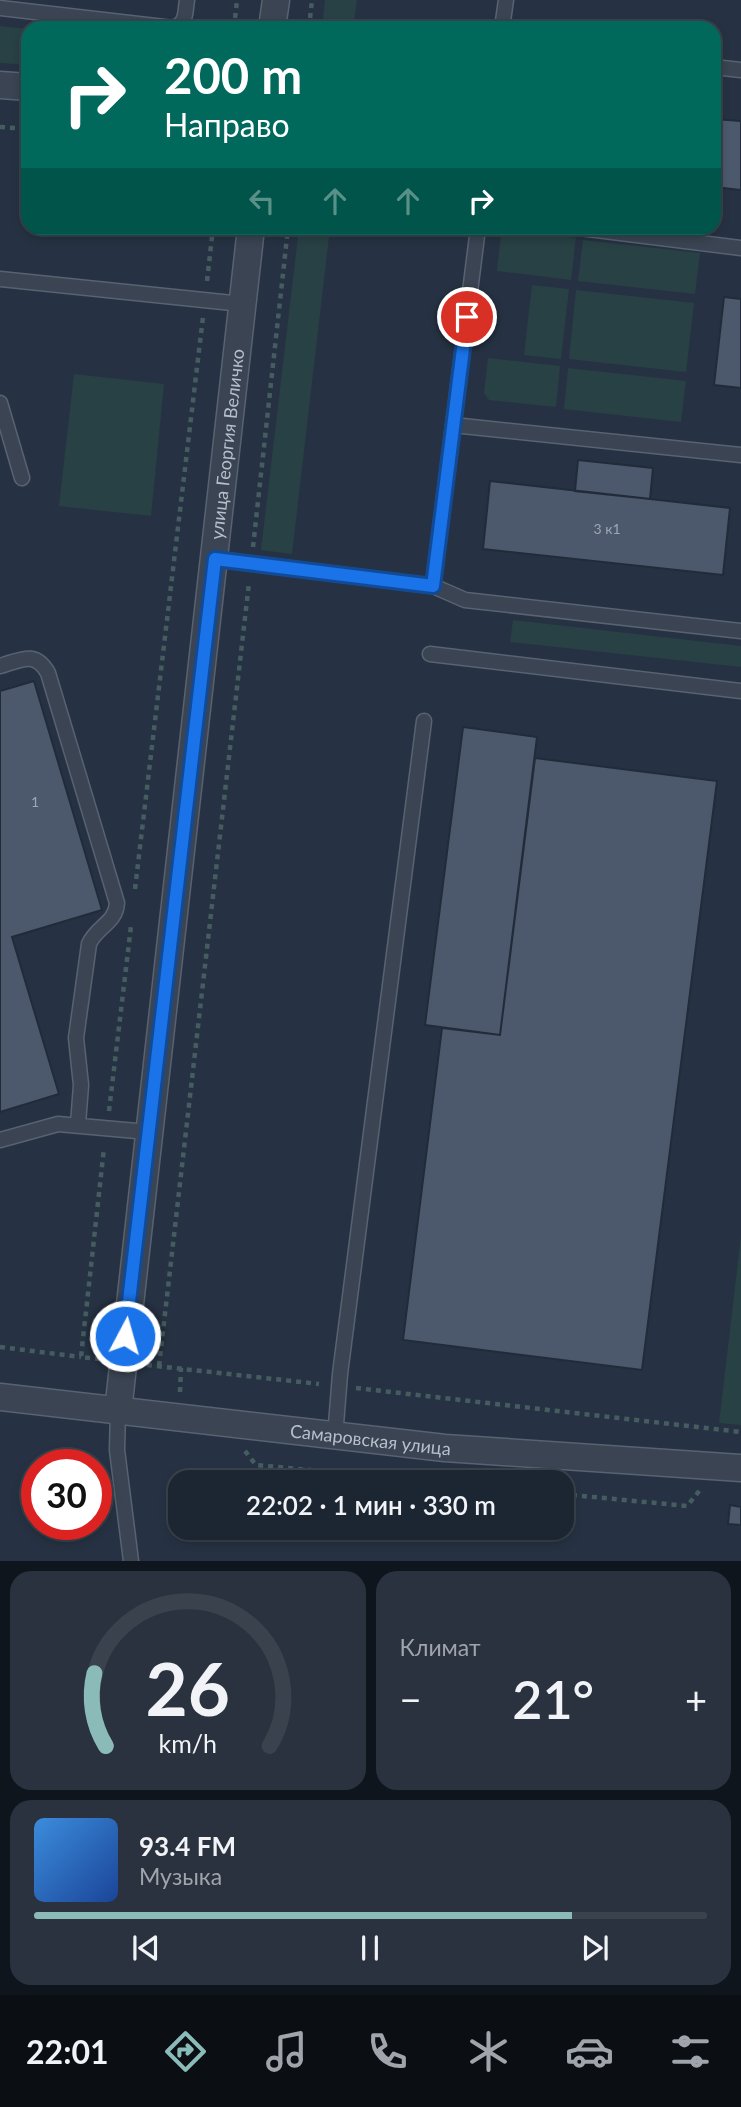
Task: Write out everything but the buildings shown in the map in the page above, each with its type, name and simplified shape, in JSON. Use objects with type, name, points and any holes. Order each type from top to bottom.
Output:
[{"type":"street","points":[[273,21],[275,0]]},
{"type":"street","points":[[0,85],[21,86]]},
{"type":"street","name":"улица Георгия Величко","points":[[118,1411],[250,235]]},
{"type":"street","name":"Самаровская улица","points":[[0,1397],[445,1448],[741,1468]]},
{"type":"lane","points":[[184,21],[187,0]]},
{"type":"lane","points":[[503,21],[506,0]]},
{"type":"lane","points":[[0,8],[118,21]]},
{"type":"lane","points":[[721,68],[741,70]]},
{"type":"lane","points":[[433,586],[477,235]]},
{"type":"lane","points":[[636,235],[741,248]]},
{"type":"lane","points":[[0,279],[242,304]]},
{"type":"lane","points":[[0,403],[22,478]]},
{"type":"lane","points":[[453,425],[741,455]]},
{"type":"lane","points":[[215,559],[433,586],[465,600],[741,631]]},
{"type":"lane","points":[[430,654],[741,691]]},
{"type":"lane","points":[[0,666],[27,658],[35,659],[42,663],[48,673],[117,903],[115,915],[92,936],[89,944],[76,1038],[81,1086],[78,1124]]},
{"type":"lane","points":[[335,1437],[339,1387],[424,721]]},
{"type":"lane","points":[[0,1140],[46,1126],[78,1124],[148,1132]]},
{"type":"lane","points":[[118,1411],[117,1450],[131,1561]]},
{"type":"path","points":[[235,21],[237,0]]},
{"type":"path","points":[[310,21],[312,0]]},
{"type":"path","points":[[0,127],[21,128]]},
{"type":"path","points":[[135,893],[212,235]]},
{"type":"path","points":[[159,1366],[287,235]]},
{"type":"path","points":[[81,1357],[131,920]]},
{"type":"path","points":[[0,1347],[741,1432]]},
{"type":"path","points":[[574,1495],[687,1506],[704,1486]]},
{"type":"green space","points":[[325,0],[357,0],[354,21],[323,21]]},
{"type":"green space","points":[[0,26],[21,28],[21,64],[0,63]]},
{"type":"green space","points":[[298,235],[329,235],[292,554],[261,550]]},
{"type":"green space","points":[[501,235],[576,238],[571,280],[497,271]]},
{"type":"green space","points":[[583,240],[700,253],[695,294],[578,281]]},
{"type":"green space","points":[[532,285],[569,289],[561,359],[524,355]]},
{"type":"green space","points":[[576,290],[694,303],[686,372],[569,359]]},
{"type":"green space","points":[[488,358],[560,366],[556,407],[489,400],[484,393]]},
{"type":"green space","points":[[568,368],[686,381],[681,422],[564,409]]},
{"type":"green space","points":[[74,374],[164,384],[151,516],[59,506]]},
{"type":"green space","points":[[513,620],[741,646],[741,667],[510,642]]},
{"type":"green space","points":[[741,1236],[741,1425],[719,1423]]},
{"type":"route","points":[[125,1336],[215,559],[433,586],[467,317]]}]
